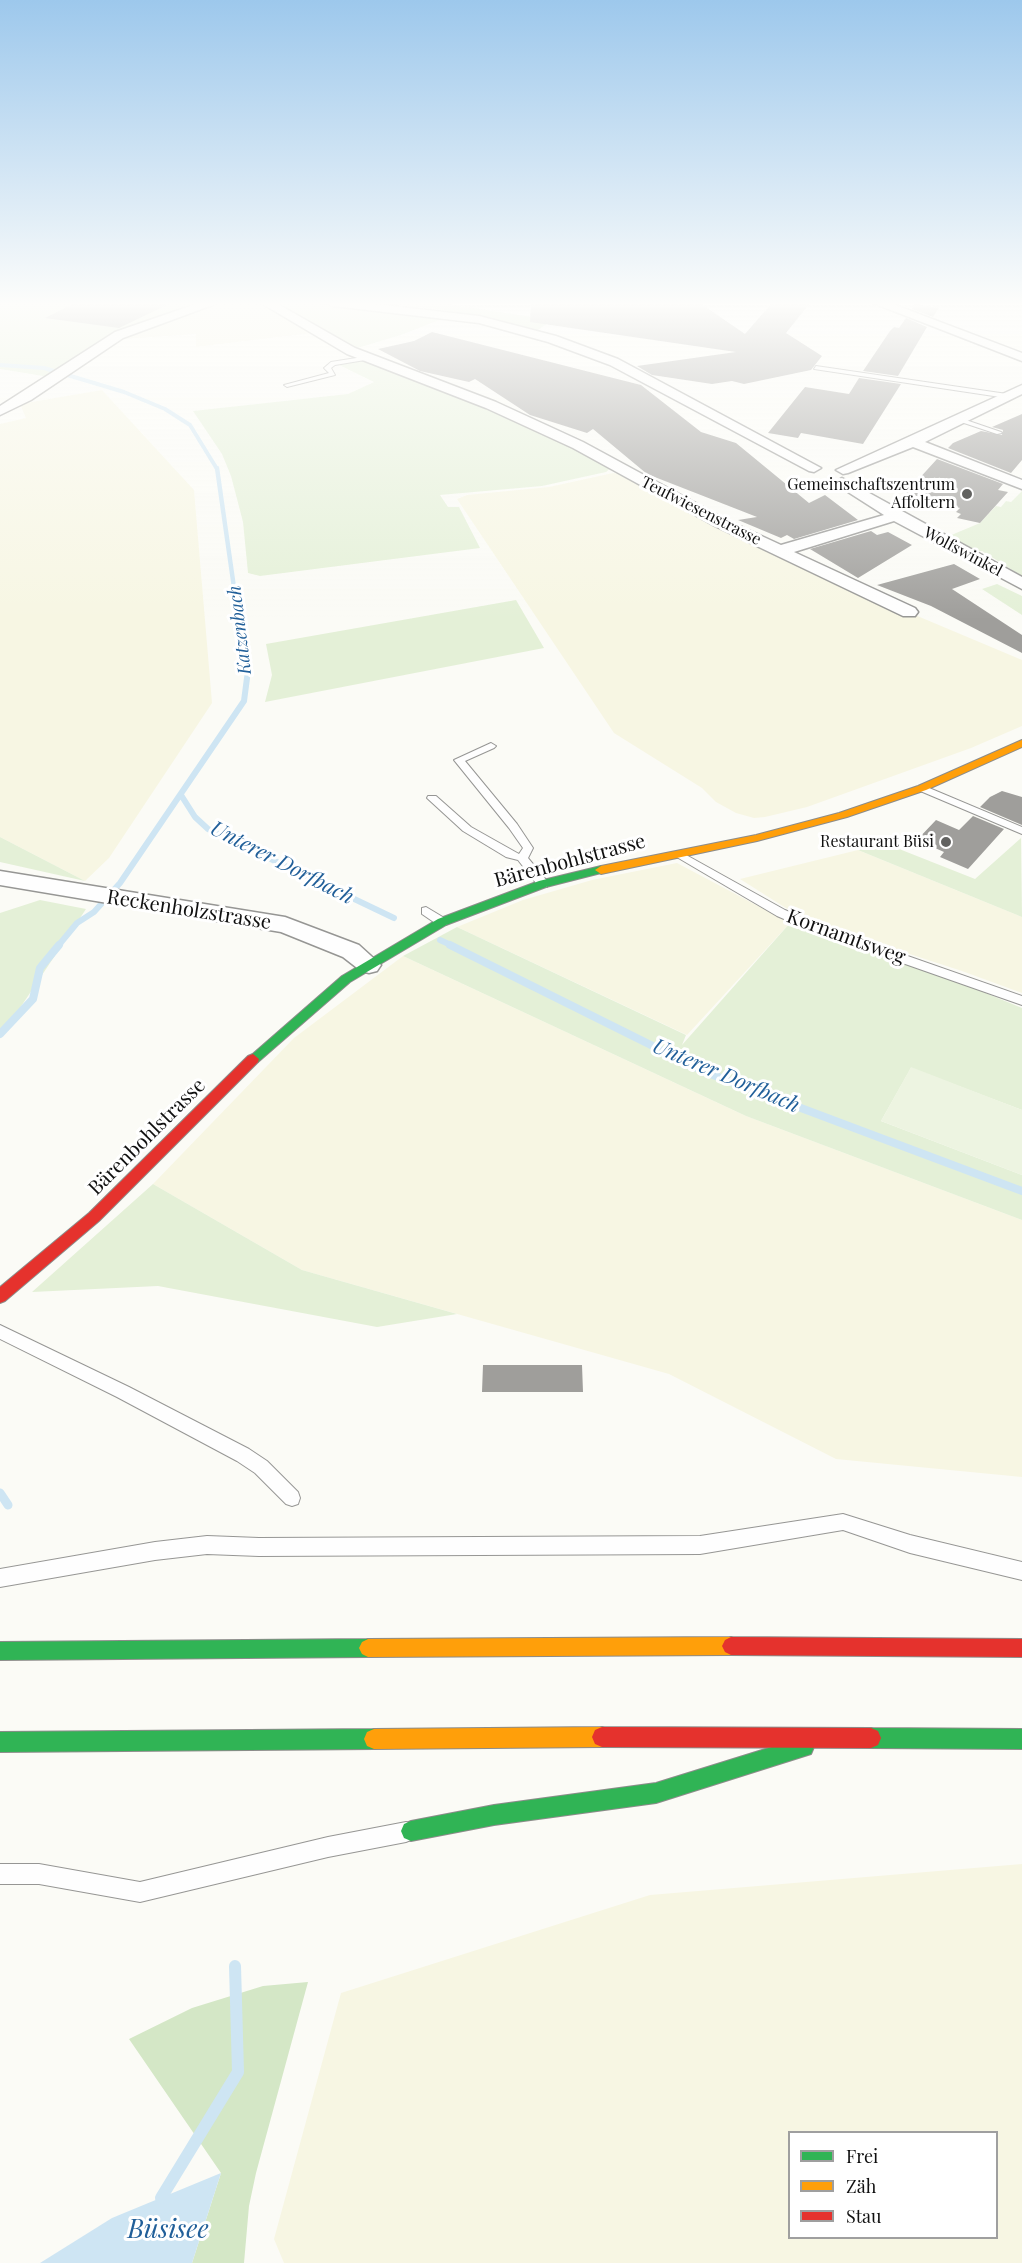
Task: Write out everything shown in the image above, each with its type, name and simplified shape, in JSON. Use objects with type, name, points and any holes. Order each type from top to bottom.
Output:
[{"type":"main road","name":"Bärenbohlstrasse","points":[[0,1296],[100,1211],[256,1056],[312,1006],[369,965],[442,922],[543,884],[805,826],[922,788],[1022,743]]},
{"type":"main road","points":[[0,1651],[627,1646],[1022,1648]]},
{"type":"main road","points":[[411,1831],[494,1815],[656,1792],[835,1737]]},
{"type":"main road","points":[[0,1742],[835,1737],[1022,1739]]},
{"type":"street","name":"Teufwiesenstrasse","points":[[499,409],[578,445],[779,551],[909,612]]},
{"type":"street","points":[[701,409],[813,468]]},
{"type":"street","points":[[833,479],[831,467],[813,468],[808,471],[808,476],[833,479],[982,409]]},
{"type":"street","points":[[913,442],[1022,485]]},
{"type":"street","name":"Wolfswinkel","points":[[833,479],[1022,584]]},
{"type":"street","points":[[779,551],[896,516]]},
{"type":"street","name":"Reckenholzstrasse","points":[[0,878],[285,925],[351,951],[369,965]]},
{"type":"lane","points":[[960,420],[999,433]]},
{"type":"lane","points":[[491,746],[459,760],[528,848],[522,858]]},
{"type":"lane","points":[[922,788],[1022,831]]},
{"type":"lane","points":[[432,798],[467,829],[510,855],[522,858],[543,884]]},
{"type":"lane","name":"Kornamtsweg","points":[[679,854],[781,913],[818,930],[956,976],[1022,1001]]},
{"type":"lane","points":[[426,911],[442,922]]},
{"type":"lane","points":[[0,1332],[123,1392],[243,1455],[261,1467],[292,1498]]},
{"type":"lane","points":[[0,1578],[155,1551],[207,1545],[259,1547],[700,1545],[843,1522],[909,1544],[1022,1571]]},
{"type":"lane","points":[[0,1874],[39,1874],[140,1892],[328,1847],[411,1831]]},
{"type":"green space","points":[[22,409],[119,409],[194,490],[212,703],[109,858],[85,881],[0,837],[0,424],[26,418]]},
{"type":"green space","points":[[215,409],[493,409],[612,467],[606,472],[542,486],[440,495],[448,507],[459,507],[480,548],[260,576],[248,573],[243,522],[231,476],[222,454],[193,411]]},
{"type":"green space","points":[[613,473],[624,474],[839,583],[1022,660],[1022,726],[971,748],[807,807],[754,818],[736,813],[716,802],[702,788],[614,733],[457,499],[467,495],[549,487]]},
{"type":"green space","points":[[1022,491],[1022,576],[982,551],[976,551],[949,536],[980,523],[996,506],[1001,507],[1006,501],[1011,502]]},
{"type":"green space","points":[[997,584],[1022,596],[1022,615],[982,589]]},
{"type":"green space","points":[[516,600],[544,648],[265,702],[272,675],[266,644]]},
{"type":"green space","points":[[0,837],[85,881],[0,862]]},
{"type":"green space","points":[[1021,838],[1022,917],[858,850],[884,843],[975,879]]},
{"type":"green space","points":[[858,850],[1022,917],[1022,993],[857,937],[789,910],[740,879]]},
{"type":"green space","points":[[677,863],[790,923],[687,1035],[457,927],[523,900],[592,880]]},
{"type":"green space","points":[[40,900],[86,909],[0,1038],[0,913]]},
{"type":"green space","points":[[790,923],[954,980],[1022,1008],[1022,1110],[911,1068],[881,1121],[1022,1175],[1022,1220],[746,1116],[403,956],[457,927],[686,1035],[682,1045]]},
{"type":"green space","points":[[403,956],[746,1116],[1022,1220],[1022,1477],[836,1459],[669,1374],[302,1270],[153,1184],[294,1038]]},
{"type":"green space","points":[[911,1067],[1022,1110],[1022,1175],[881,1121]]},
{"type":"green space","points":[[153,1184],[302,1270],[457,1314],[377,1327],[158,1286],[32,1292]]},
{"type":"green space","points":[[1022,1864],[1022,2263],[284,2263],[274,2239],[341,1993],[650,1895]]},
{"type":"green space","points":[[308,1982],[256,2173],[249,2206],[244,2263],[192,2263],[221,2173],[129,2039],[192,2008],[263,1986]]},
{"type":"water","name":"Büsisee","points":[[221,2173],[192,2263],[40,2263],[112,2218]]},
{"type":"building","points":[[520,409],[671,409],[701,432],[736,443],[809,503],[825,495],[858,520],[794,539],[787,535],[781,538],[738,520],[757,517],[647,474],[593,429],[587,433],[530,415]]},
{"type":"building","points":[[788,409],[885,409],[863,444],[801,433],[798,438],[768,433]]},
{"type":"building","points":[[1022,414],[1022,460],[1011,473],[948,448],[953,443],[981,431],[1002,435],[1003,430],[992,427]]},
{"type":"building","points":[[937,459],[1003,484],[998,490],[1008,492],[980,523],[957,518],[961,514],[956,512],[960,508],[906,493]]},
{"type":"building","points":[[871,531],[877,535],[888,532],[912,545],[858,578],[810,549]]},
{"type":"building","points":[[954,564],[980,579],[952,589],[1022,635],[1022,653],[931,606],[877,585]]},
{"type":"building","points":[[1002,791],[1022,797],[1022,825],[980,807],[990,797]]},
{"type":"building","points":[[973,816],[1004,829],[968,869],[940,857],[944,852],[917,840],[936,820],[959,830]]},
{"type":"building","points":[[483,1365],[582,1365],[583,1392],[482,1392]]},
{"type":"waterway","name":"Katzenbach","points":[[164,409],[190,425],[217,469]]},
{"type":"waterway","name":"Katzenbach","points":[[217,468],[247,679]]},
{"type":"waterway","name":"Katzenbach","points":[[58,946],[77,923],[94,912],[120,883],[244,701],[247,679]]},
{"type":"waterway","name":"Unterer Dorfbach","points":[[181,795],[195,817],[208,829],[394,918]]},
{"type":"waterway","name":"Unterer Dorfbach","points":[[440,940],[453,946]]},
{"type":"waterway","name":"Katzenbach","points":[[0,1034],[33,999],[40,968],[59,945]]},
{"type":"waterway","name":"Unterer Dorfbach","points":[[450,945],[705,1072],[1022,1191]]},
{"type":"waterway","name":"Katzenbach","points":[[0,1493],[8,1505]]},
{"type":"waterway","name":"Katzenbach","points":[[161,2198],[238,2072],[235,1966]]},
{"type":"traffic: fast","points":[[253,1059],[346,979],[442,922],[543,884],[601,870]]},
{"type":"traffic: fast","points":[[0,1651],[368,1648]]},
{"type":"traffic: fast","points":[[871,1738],[1022,1739]]},
{"type":"traffic: fast","points":[[0,1742],[374,1739]]},
{"type":"traffic: fast","points":[[411,1831],[494,1815],[656,1793],[804,1747]]},
{"type":"traffic: slow","points":[[601,870],[757,838],[843,815],[922,788],[1022,743]]},
{"type":"traffic: slow","points":[[368,1648],[731,1646]]},
{"type":"traffic: slow","points":[[374,1739],[602,1737]]},
{"type":"traffic: jam","points":[[0,1296],[94,1217],[253,1059]]},
{"type":"traffic: jam","points":[[731,1646],[1022,1648]]},
{"type":"traffic: jam","points":[[602,1737],[871,1738]]},
{"type":"place","name":"Gemeinschaftszentrum Affoltern","points":[[967,494]]},
{"type":"place","name":"Restaurant Büsi","points":[[946,842]]}]
